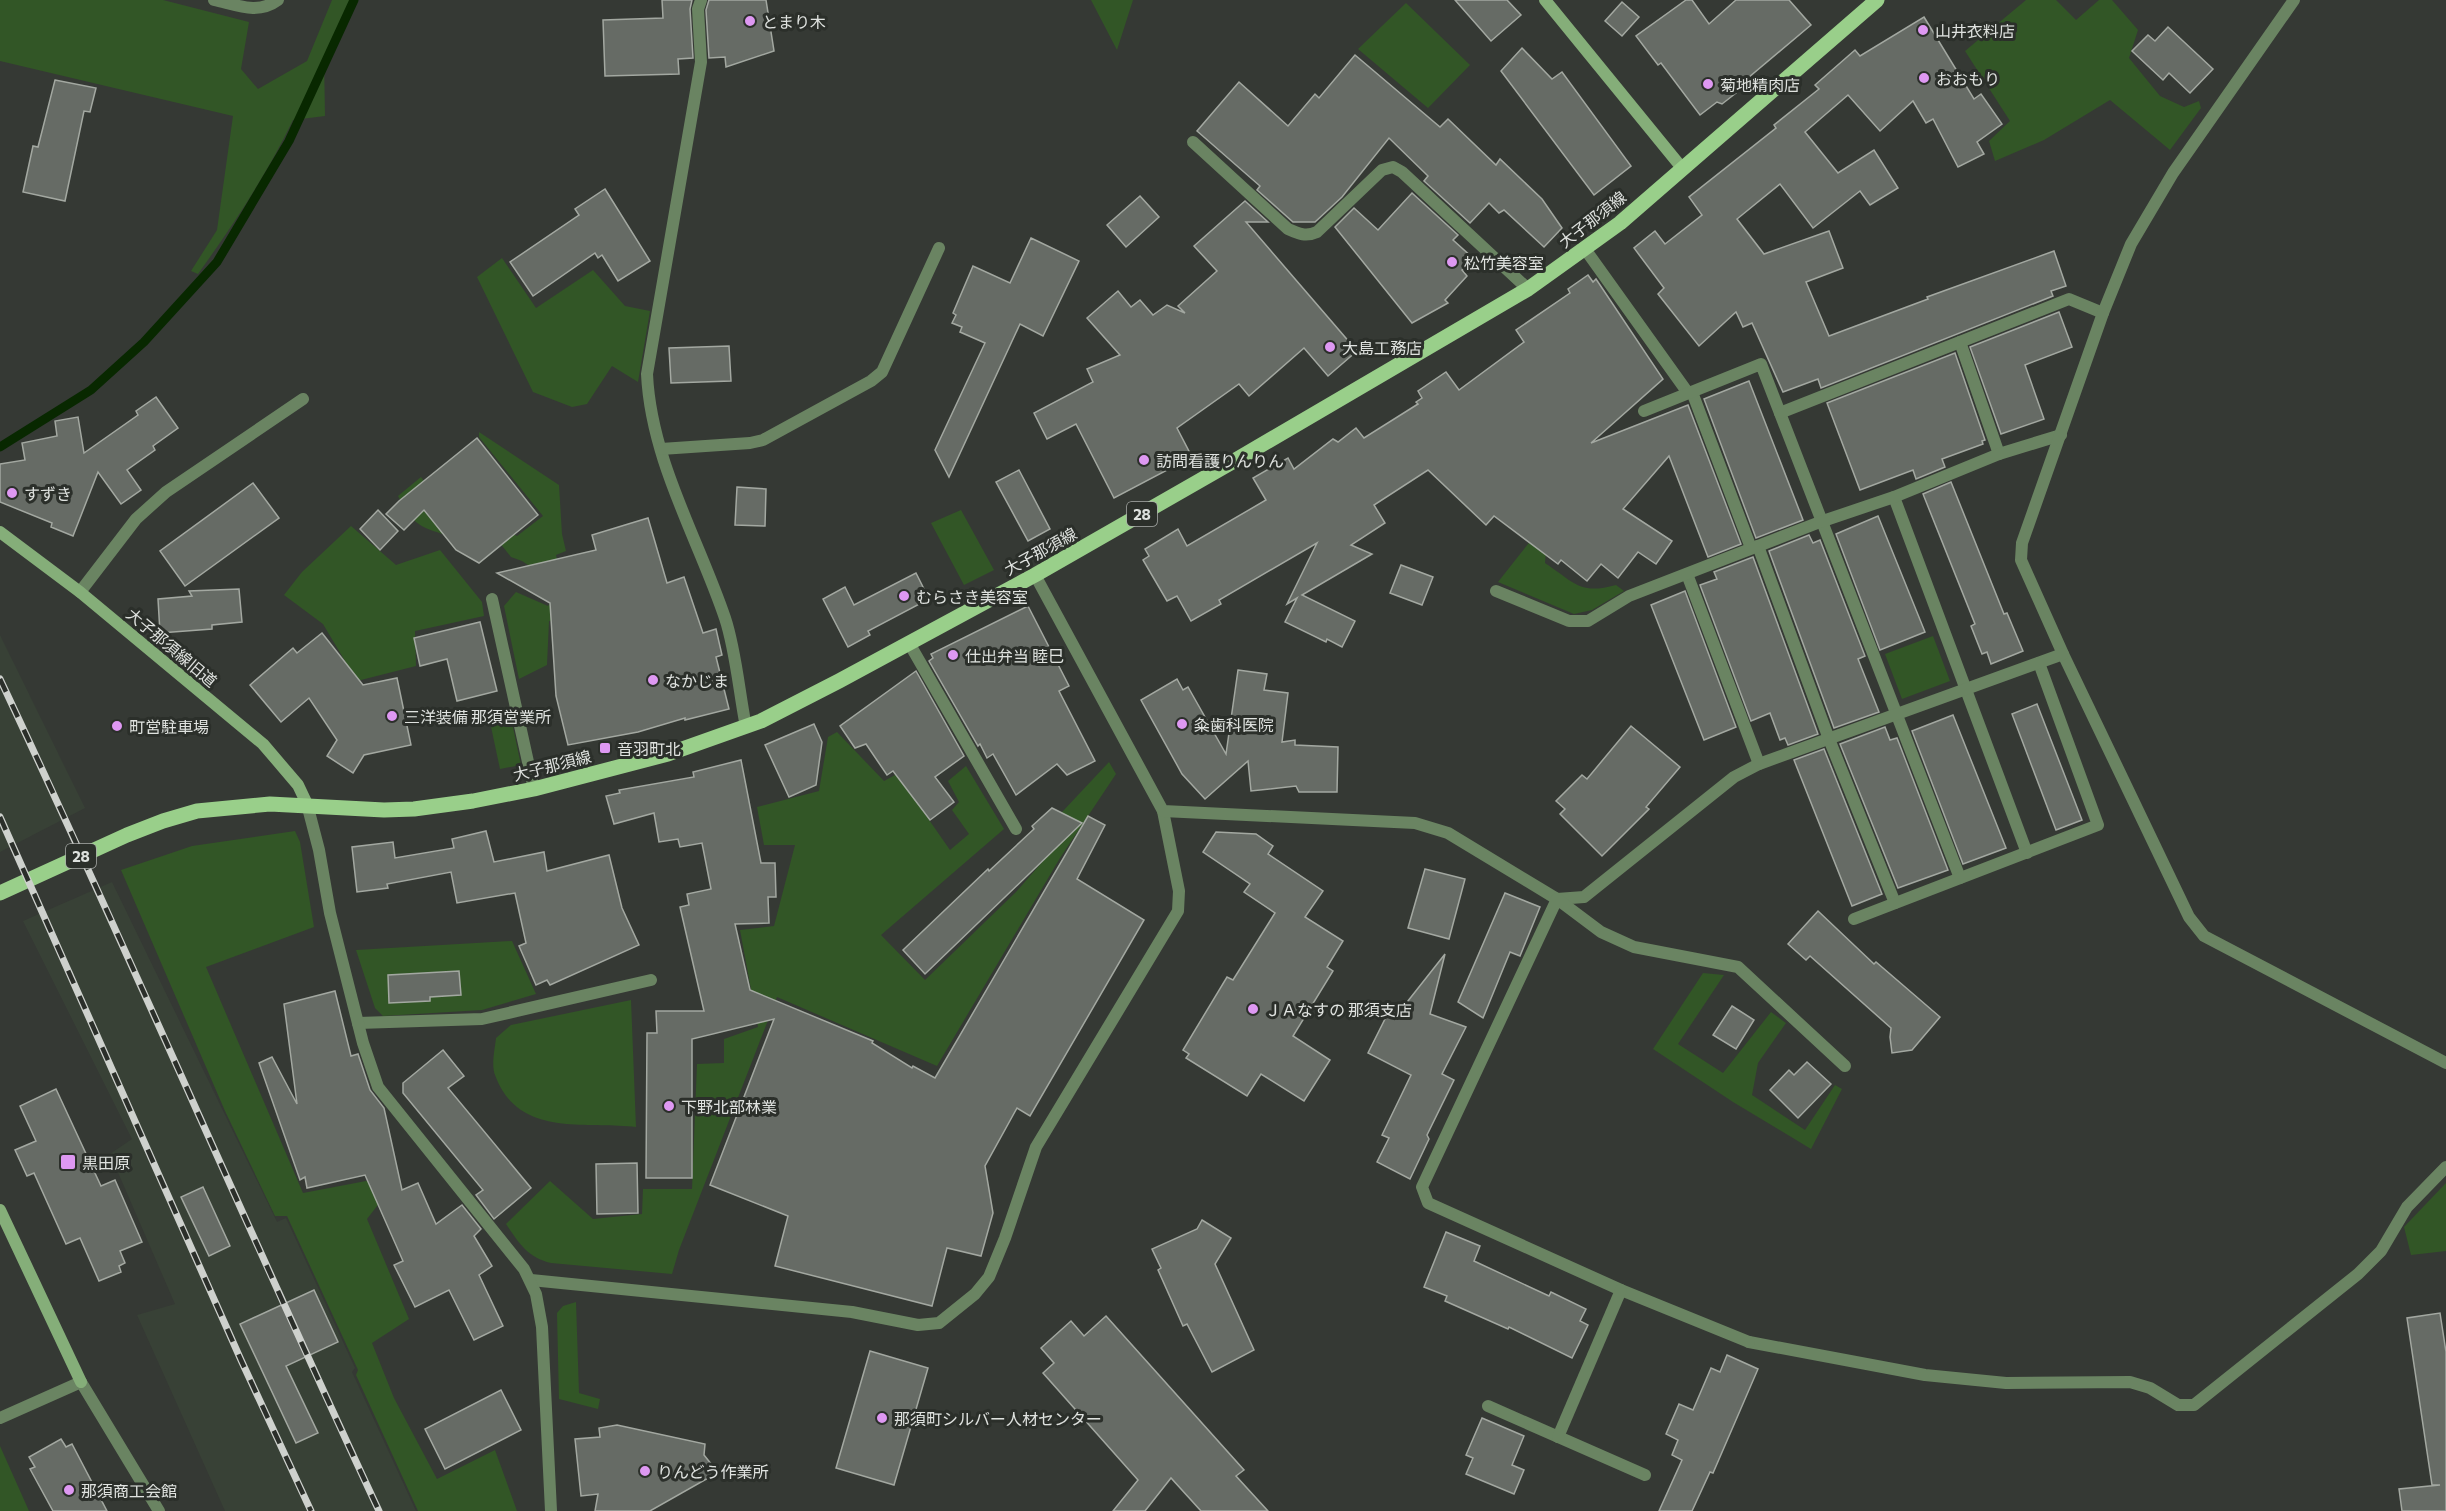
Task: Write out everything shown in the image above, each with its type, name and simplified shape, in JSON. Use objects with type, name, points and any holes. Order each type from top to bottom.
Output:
[{"type":"main road","name":"大子那須線","points":[[0,893],[163,820],[197,811],[233,806],[307,804],[384,810],[473,801],[534,789],[668,754],[746,727],[839,681],[1035,574],[1528,289],[1620,223],[1877,0]]},
{"type":"street","points":[[214,0],[255,9],[270,6],[278,0]]},
{"type":"street","points":[[701,0],[698,9],[701,62],[647,374],[648,398],[661,449],[726,620],[746,727]]},
{"type":"street","points":[[1545,0],[1682,168]]},
{"type":"street","points":[[2294,0],[2173,173],[2131,243],[2103,313],[2022,543],[2021,560],[2063,654],[2189,917],[2205,936],[2446,1063]]},
{"type":"street","points":[[1193,142],[1288,229],[1300,235],[1317,232],[1382,170],[1393,167],[1402,172],[1528,289]]},
{"type":"street","points":[[661,449],[763,441],[871,381],[882,372],[888,361],[939,248]]},
{"type":"street","points":[[1585,249],[1690,392],[1755,547],[1895,903]]},
{"type":"street","points":[[1780,413],[2069,299],[2103,313]]},
{"type":"street","points":[[1960,342],[1999,454]]},
{"type":"street","points":[[1644,411],[1761,364],[1820,522],[1960,878]]},
{"type":"street","points":[[80,592],[136,519],[159,499],[303,399]]},
{"type":"street","points":[[1496,591],[1569,621],[1588,621],[1629,596],[1820,522],[1894,497],[1999,454],[2061,435]]},
{"type":"street","points":[[1894,497],[2027,853]]},
{"type":"street","name":"大子那須線旧道","points":[[0,532],[80,592],[263,744],[298,785],[307,804]]},
{"type":"street","points":[[531,1280],[852,1312],[918,1325],[939,1323],[975,1294],[989,1277],[1036,1147],[1178,911],[1179,891],[1164,811],[1035,574]]},
{"type":"street","points":[[1687,574],[1759,764]]},
{"type":"street","points":[[492,599],[534,789]]},
{"type":"street","points":[[909,643],[1016,829]]},
{"type":"street","points":[[1557,899],[1584,897],[1734,777],[1759,764],[2063,654]]},
{"type":"street","points":[[1854,919],[2098,825],[2039,663]]},
{"type":"street","points":[[307,804],[319,850],[330,913],[358,1023],[378,1087],[525,1269],[531,1280],[542,1327],[551,1511]]},
{"type":"street","points":[[1164,811],[1415,824],[1448,833],[1557,899],[1602,932],[1634,947],[1738,967],[1845,1066]]},
{"type":"street","points":[[1557,899],[1422,1187],[1428,1203],[1621,1290],[1749,1342],[1925,1375],[2006,1383],[2130,1382],[2150,1389],[2178,1405],[2194,1405],[2358,1274],[2380,1251],[2407,1208],[2446,1167]]},
{"type":"street","points":[[358,1023],[482,1019],[651,980]]},
{"type":"street","points":[[1,1216],[81,1382],[159,1511]]},
{"type":"street","points":[[1558,1437],[1621,1290]]},
{"type":"street","points":[[0,1418],[81,1382]]},
{"type":"street","points":[[1488,1406],[1645,1475]]},
{"type":"shaded area","points":[[0,635],[85,808],[0,852]]},
{"type":"shaded area","points":[[112,882],[277,1222],[286,1218],[355,1368],[352,1372],[416,1511],[225,1511],[137,1315],[175,1304],[110,1154],[132,1139],[23,921]]},
{"type":"green space","points":[[0,0],[163,0],[249,22],[241,69],[258,89],[307,61],[332,0],[353,0],[324,58],[325,116],[293,120],[249,199],[198,274],[191,271],[217,230],[233,116],[0,61]]},
{"type":"green space","points":[[1091,0],[1133,0],[1117,50]]},
{"type":"green space","points":[[2026,0],[2056,0],[2076,20],[2099,0],[2112,0],[2138,30],[2129,58],[2160,96],[2184,107],[2199,101],[2201,108],[2170,150],[2110,100],[2044,140],[1995,161],[1989,141],[2010,121],[1965,51]]},
{"type":"green space","points":[[1406,3],[1470,65],[1428,108],[1358,49]]},
{"type":"green space","points":[[502,258],[536,308],[593,270],[625,306],[650,311],[638,382],[612,366],[587,404],[572,407],[533,392],[477,277]]},
{"type":"green space","points":[[479,432],[559,485],[562,534],[566,551],[556,555],[562,581],[595,616],[549,621],[547,665],[519,679],[504,606],[516,592],[548,606],[561,587],[522,561],[511,557],[499,542],[507,531],[517,536],[543,516],[479,437]]},
{"type":"green space","points":[[421,477],[445,510],[446,535],[416,522],[398,496]]},
{"type":"green space","points":[[961,510],[994,570],[964,585],[931,523]]},
{"type":"green space","points":[[351,526],[396,565],[440,550],[482,602],[484,616],[415,631],[416,666],[357,681],[323,624],[284,595],[302,572]]},
{"type":"green space","points":[[1532,539],[1546,550],[1545,563],[1578,585],[1594,589],[1616,585],[1624,591],[1592,610],[1574,614],[1498,582]]},
{"type":"green space","points":[[1933,636],[1950,681],[1902,699],[1885,654]]},
{"type":"green space","points":[[511,718],[521,765],[500,769],[490,722]]},
{"type":"green space","points":[[837,732],[884,781],[897,774],[950,850],[969,834],[952,810],[959,802],[948,781],[966,766],[1004,829],[881,935],[925,980],[1016,892],[1059,843],[1048,827],[1109,762],[1116,774],[1060,858],[937,1066],[777,997],[679,1250],[672,1274],[551,1263],[536,1257],[520,1243],[506,1224],[550,1181],[593,1219],[642,1214],[643,1189],[692,1189],[697,1064],[724,1063],[724,1039],[758,1027],[740,930],[774,926],[795,845],[764,845],[757,807],[819,791],[828,737]]},
{"type":"green space","points":[[295,831],[300,842],[314,927],[206,967],[303,1193],[387,1177],[384,1197],[367,1219],[409,1319],[372,1343],[394,1398],[437,1479],[495,1450],[517,1511],[418,1511],[356,1375],[358,1370],[287,1216],[275,1216],[225,1111],[121,870],[192,846]]},
{"type":"green space","points":[[512,941],[536,994],[482,1010],[383,1016],[375,1008],[356,950]]},
{"type":"green space","points":[[1703,973],[1724,975],[1678,1044],[1723,1073],[1771,1012],[1786,1023],[1758,1063],[1752,1095],[1805,1130],[1835,1085],[1842,1089],[1811,1149],[1733,1102],[1653,1049]]},
{"type":"green space","points":[[631,1000],[636,1127],[575,1125],[536,1118],[519,1109],[506,1095],[495,1075],[493,1066],[496,1038],[511,1025]]},
{"type":"green space","points":[[2446,1183],[2446,1251],[2411,1255],[2404,1227]]},
{"type":"green space","points":[[576,1302],[579,1393],[600,1399],[598,1409],[559,1399],[557,1313],[563,1306]]},
{"type":"green space","points":[[0,1446],[29,1511],[0,1511]]},
{"type":"building","points":[[662,0],[692,0],[690,9],[693,58],[678,59],[679,74],[605,76],[603,20],[663,18]]},
{"type":"building","name":"とまり木","points":[[709,0],[766,0],[774,51],[726,67],[725,57],[709,58],[706,10]]},
{"type":"building","points":[[1455,0],[1507,0],[1521,15],[1491,41]]},
{"type":"building","points":[[1686,0],[1692,0],[1709,24],[1736,0],[1789,0],[1811,25],[1742,83],[1745,86],[1722,104],[1717,102],[1700,115],[1661,63],[1658,65],[1636,36]]},
{"type":"building","points":[[1622,2],[1639,17],[1622,36],[1605,21]]},
{"type":"building","points":[[1924,17],[1974,99],[1981,94],[2002,124],[1977,142],[1984,154],[1958,167],[1933,119],[1926,123],[1913,101],[1880,131],[1848,95],[1805,132],[1838,173],[1874,150],[1898,188],[1870,205],[1860,191],[1813,228],[1780,184],[1737,219],[1764,254],[1829,231],[1843,268],[1806,282],[1829,336],[1928,299],[1927,297],[2054,251],[2066,286],[2051,291],[2053,296],[1821,388],[1818,379],[1783,392],[1752,323],[1743,327],[1736,312],[1699,346],[1658,294],[1664,288],[1634,248],[1655,231],[1665,244],[1702,215],[1689,197],[1776,128],[1774,125],[1819,89],[1815,85],[1855,50],[1860,56]]},
{"type":"building","points":[[2168,27],[2213,69],[2190,93],[2169,73],[2163,80],[2132,51],[2148,35],[2155,41]]},
{"type":"building","points":[[1522,48],[1552,79],[1562,72],[1631,166],[1594,195],[1501,71]]},
{"type":"building","points":[[1355,55],[1440,127],[1448,119],[1496,165],[1500,159],[1542,199],[1562,228],[1544,247],[1504,210],[1499,213],[1489,203],[1470,223],[1424,181],[1428,176],[1389,138],[1342,197],[1315,222],[1293,222],[1257,190],[1260,186],[1197,131],[1239,82],[1288,126],[1315,94],[1319,98]]},
{"type":"building","points":[[55,80],[96,88],[90,112],[84,111],[65,201],[23,192],[33,146],[38,147]]},
{"type":"building","points":[[605,189],[650,261],[618,281],[602,255],[598,258],[595,253],[533,296],[510,262],[579,215],[575,209]]},
{"type":"building","points":[[1412,193],[1458,235],[1453,240],[1473,258],[1462,270],[1467,276],[1445,300],[1448,303],[1412,323],[1335,227],[1354,208],[1378,230]]},
{"type":"building","points":[[1140,196],[1159,217],[1126,247],[1107,225]]},
{"type":"building","points":[[1245,201],[1268,222],[1246,222],[1357,351],[1328,376],[1304,348],[1249,396],[1239,384],[1177,428],[1192,457],[1114,498],[1076,424],[1047,439],[1034,413],[1093,382],[1087,369],[1120,355],[1087,318],[1118,291],[1131,307],[1140,300],[1153,315],[1167,305],[1185,313],[1178,306],[1217,271],[1194,246]]},
{"type":"building","points":[[1031,238],[1079,261],[1043,336],[1020,324],[949,477],[935,450],[985,343],[960,332],[962,327],[952,323],[956,315],[953,313],[973,266],[1010,283]]},
{"type":"building","points":[[1588,275],[1593,282],[1596,279],[1663,379],[1591,443],[1688,405],[1741,544],[1708,557],[1669,456],[1623,509],[1672,541],[1656,564],[1638,552],[1618,578],[1601,564],[1587,581],[1561,560],[1558,564],[1494,516],[1486,525],[1428,470],[1374,505],[1385,523],[1351,545],[1372,554],[1302,595],[1355,621],[1342,647],[1327,639],[1326,642],[1285,622],[1297,598],[1287,604],[1317,543],[1219,600],[1221,604],[1191,621],[1177,596],[1167,601],[1143,560],[1149,556],[1145,549],[1178,529],[1187,546],[1266,500],[1253,478],[1288,458],[1294,469],[1333,439],[1338,442],[1356,428],[1364,438],[1418,404],[1416,402],[1422,398],[1418,391],[1446,372],[1459,390],[1524,342],[1516,330],[1570,293],[1568,289]]},
{"type":"building","points":[[2059,312],[2072,347],[2025,365],[2044,419],[2001,434],[1970,347]]},
{"type":"building","points":[[729,346],[731,381],[671,383],[669,348]]},
{"type":"building","points":[[1955,353],[1985,440],[1982,441],[1983,444],[1942,459],[1945,467],[1916,479],[1913,470],[1860,490],[1827,403]]},
{"type":"building","points":[[1749,381],[1803,520],[1756,538],[1704,399]]},
{"type":"building","points":[[156,397],[178,428],[153,446],[155,450],[127,470],[141,490],[121,504],[98,472],[73,536],[51,527],[52,523],[0,502],[0,464],[25,460],[22,443],[57,436],[55,421],[78,417],[84,453],[138,415],[136,411]]},
{"type":"building","points":[[477,438],[538,515],[479,563],[456,550],[424,510],[404,530],[386,514]]},
{"type":"building","points":[[1019,470],[1050,529],[1028,541],[996,482]]},
{"type":"building","points":[[1951,482],[2004,614],[2007,613],[2023,651],[1991,664],[1987,652],[1982,654],[1971,626],[1975,624],[1923,494]]},
{"type":"building","points":[[253,483],[279,518],[185,586],[160,551]]},
{"type":"building","points":[[737,487],[766,489],[765,526],[735,525]]},
{"type":"building","points":[[378,510],[398,531],[380,550],[360,529]]},
{"type":"building","points":[[1878,516],[1925,632],[1880,650],[1836,534]]},
{"type":"building","points":[[648,518],[667,583],[684,577],[703,633],[716,629],[722,655],[716,657],[729,709],[685,720],[685,718],[638,732],[568,745],[556,696],[550,603],[497,573],[596,550],[592,535]]},
{"type":"building","points":[[1809,535],[1813,543],[1820,540],[1865,656],[1858,659],[1879,712],[1834,728],[1769,551]]},
{"type":"building","points":[[1753,557],[1818,734],[1788,745],[1785,738],[1780,740],[1770,713],[1751,721],[1700,585],[1717,579],[1714,572]]},
{"type":"building","points":[[1401,565],[1433,577],[1422,605],[1390,593]]},
{"type":"building","points":[[916,573],[929,599],[868,631],[870,635],[848,647],[823,599],[845,587],[854,605]]},
{"type":"building","points":[[239,589],[242,622],[212,625],[212,629],[160,633],[158,599],[192,596],[189,591]]},
{"type":"building","points":[[1685,591],[1736,727],[1704,740],[1651,605]]},
{"type":"building","points":[[1028,606],[1069,686],[1059,691],[1095,761],[1067,775],[1057,764],[1016,795],[993,754],[987,758],[980,744],[978,746],[929,661],[933,658],[931,654]]},
{"type":"building","points":[[480,622],[497,691],[457,701],[447,659],[420,666],[414,638]]},
{"type":"building","points":[[322,633],[363,685],[397,678],[411,745],[364,755],[353,773],[327,756],[337,740],[309,698],[281,722],[250,685],[293,648],[297,653]]},
{"type":"building","points":[[1238,670],[1267,674],[1264,690],[1288,693],[1282,742],[1295,740],[1295,745],[1338,747],[1337,792],[1299,792],[1296,786],[1251,791],[1248,761],[1205,799],[1182,774],[1141,700],[1177,679],[1183,690],[1188,687],[1226,754]]},
{"type":"building","points":[[916,671],[964,756],[935,777],[954,802],[930,820],[893,771],[887,775],[866,744],[855,748],[840,726]]},
{"type":"building","points":[[2037,704],[2082,820],[2056,830],[2012,714]]},
{"type":"building","points":[[1953,715],[2006,848],[1963,864],[1912,731]]},
{"type":"building","points":[[814,724],[822,742],[816,785],[789,797],[765,745]]},
{"type":"building","points":[[1631,726],[1680,767],[1646,807],[1649,809],[1602,856],[1560,814],[1565,809],[1556,801],[1582,775],[1587,779]]},
{"type":"building","points":[[1885,727],[1890,740],[1897,738],[1948,870],[1898,888],[1840,744]]},
{"type":"building","points":[[1824,749],[1882,894],[1852,906],[1794,760]]},
{"type":"building","points":[[741,760],[761,863],[775,863],[776,897],[768,897],[769,923],[735,924],[750,990],[873,1041],[872,1043],[912,1068],[913,1066],[935,1078],[1088,816],[1105,825],[1077,879],[1144,920],[1030,1116],[1017,1108],[985,1166],[993,1213],[981,1256],[947,1248],[932,1306],[775,1266],[788,1216],[710,1185],[774,1019],[692,1039],[692,1178],[646,1178],[647,1033],[657,1033],[656,1011],[704,1011],[680,907],[689,905],[687,894],[711,889],[702,843],[680,847],[678,839],[659,842],[654,813],[614,824],[606,796],[620,793],[619,790],[694,777],[693,772]]},
{"type":"building","points":[[1052,808],[1082,823],[925,974],[903,950],[988,869],[989,871],[1034,829],[1032,826]]},
{"type":"building","points":[[486,831],[494,862],[544,852],[547,871],[609,855],[622,908],[639,945],[550,985],[547,980],[536,985],[519,946],[526,943],[515,893],[457,903],[451,872],[387,884],[388,888],[357,892],[352,847],[393,842],[395,858],[454,848],[452,839]]},
{"type":"building","points":[[1216,832],[1256,834],[1273,846],[1268,854],[1323,891],[1305,917],[1343,941],[1327,967],[1333,971],[1293,1036],[1330,1060],[1304,1101],[1261,1074],[1247,1096],[1186,1058],[1189,1054],[1183,1050],[1227,977],[1233,980],[1275,913],[1244,892],[1250,884],[1203,852]]},
{"type":"building","points":[[1425,869],[1465,879],[1449,939],[1408,928]]},
{"type":"building","points":[[1505,893],[1540,907],[1520,956],[1510,952],[1483,1018],[1458,1002]]},
{"type":"building","points":[[1818,911],[1874,964],[1876,962],[1940,1017],[1912,1050],[1892,1053],[1891,1028],[1810,956],[1806,960],[1788,944]]},
{"type":"building","points":[[1445,954],[1430,1014],[1466,1027],[1442,1074],[1454,1080],[1427,1135],[1429,1139],[1410,1179],[1377,1162],[1389,1138],[1382,1135],[1411,1075],[1368,1053],[1391,1007],[1400,1011]]},
{"type":"building","points":[[459,971],[461,995],[430,997],[430,1001],[389,1003],[388,975]]},
{"type":"building","points":[[335,991],[351,1056],[358,1054],[370,1090],[384,1108],[402,1190],[418,1183],[436,1224],[462,1205],[481,1229],[474,1236],[492,1266],[479,1275],[503,1326],[474,1340],[449,1290],[415,1307],[394,1265],[403,1261],[365,1175],[307,1188],[305,1177],[300,1180],[259,1063],[272,1057],[297,1104],[284,1004]]},
{"type":"building","points":[[1732,1006],[1754,1020],[1736,1049],[1713,1035]]},
{"type":"building","points":[[443,1050],[464,1076],[448,1088],[531,1188],[494,1219],[476,1195],[483,1190],[403,1093],[403,1083]]},
{"type":"building","points":[[1807,1062],[1831,1084],[1798,1118],[1770,1090],[1789,1070],[1794,1075]]},
{"type":"building","points":[[56,1089],[101,1186],[115,1180],[142,1242],[120,1251],[125,1263],[119,1266],[121,1272],[99,1281],[80,1238],[66,1244],[34,1173],[27,1176],[15,1150],[36,1141],[20,1106]]},
{"type":"building","points":[[637,1163],[638,1213],[597,1214],[596,1164]]},
{"type":"building","points":[[203,1187],[230,1246],[209,1256],[181,1197]]},
{"type":"building","points":[[1202,1220],[1231,1238],[1215,1264],[1254,1350],[1212,1372],[1187,1324],[1183,1326],[1158,1270],[1161,1268],[1152,1249],[1197,1229]]},
{"type":"building","points":[[1446,1232],[1480,1246],[1474,1261],[1549,1296],[1551,1292],[1586,1309],[1580,1321],[1588,1325],[1572,1358],[1509,1327],[1508,1329],[1445,1301],[1447,1296],[1424,1287]]},
{"type":"building","points":[[314,1290],[338,1342],[286,1366],[318,1433],[296,1443],[240,1324]]},
{"type":"building","points":[[2440,1313],[2446,1352],[2446,1511],[2402,1511],[2399,1489],[2440,1485],[2432,1485],[2407,1318]]},
{"type":"building","points":[[1106,1316],[1244,1470],[1236,1476],[1268,1511],[1201,1511],[1171,1478],[1145,1511],[1113,1511],[1138,1480],[1043,1373],[1054,1363],[1041,1348],[1071,1321],[1084,1336]]},
{"type":"building","name":"那須町シルバー人材センター","points":[[870,1351],[928,1368],[894,1485],[836,1468]]},
{"type":"building","points":[[1727,1355],[1758,1369],[1713,1473],[1710,1472],[1692,1511],[1659,1511],[1682,1460],[1672,1455],[1678,1440],[1666,1434],[1679,1404],[1693,1410],[1711,1368],[1720,1372]]},
{"type":"building","points":[[501,1390],[521,1430],[445,1469],[425,1429]]},
{"type":"building","points":[[1482,1418],[1524,1436],[1512,1465],[1524,1470],[1514,1494],[1466,1474],[1473,1458],[1466,1455]]},
{"type":"building","name":"りんどう作業所","points":[[617,1425],[705,1444],[704,1455],[712,1465],[710,1477],[650,1511],[595,1511],[598,1494],[581,1496],[575,1439],[600,1437],[599,1428]]},
{"type":"building","name":"那須商工会館","points":[[61,1439],[66,1447],[72,1444],[107,1511],[53,1511],[30,1469],[35,1467],[29,1457]]},
{"type":"waterway","points":[[0,447],[91,390],[144,342],[217,262],[289,141],[354,0]]},
{"type":"railway","points":[[0,679],[379,1511]]},
{"type":"railway","points":[[0,817],[241,1360],[311,1511]]},
{"type":"place","name":"とまり木","points":[[750,21]]},
{"type":"place","name":"山井衣料店","points":[[1923,30]]},
{"type":"place","name":"おおもり","points":[[1924,78]]},
{"type":"place","name":"菊地精肉店","points":[[1708,84]]},
{"type":"place","name":"松竹美容室","points":[[1452,262]]},
{"type":"place","name":"大島工務店","points":[[1330,347]]},
{"type":"place","name":"訪問看護りんりん","points":[[1144,460]]},
{"type":"place","name":"すずき","points":[[12,493]]},
{"type":"place","name":"むらさき美容室","points":[[904,596]]},
{"type":"place","name":"仕出弁当 睦巳","points":[[953,655]]},
{"type":"place","name":"なかじま","points":[[653,680]]},
{"type":"place","name":"三洋装備 那須営業所","points":[[392,716]]},
{"type":"place","name":"粂歯科医院","points":[[1182,724]]},
{"type":"place","name":"町営駐車場","points":[[117,726]]},
{"type":"place","name":"音羽町北","points":[[605,748]]},
{"type":"place","name":"ＪＡなすの 那須支店","points":[[1253,1009]]},
{"type":"place","name":"下野北部林業","points":[[669,1106]]},
{"type":"place","name":"黒田原","points":[[68,1162]]},
{"type":"place","name":"那須町シルバー人材センター","points":[[882,1418]]},
{"type":"place","name":"りんどう作業所","points":[[645,1471]]},
{"type":"place","name":"那須商工会館","points":[[69,1490]]}]
